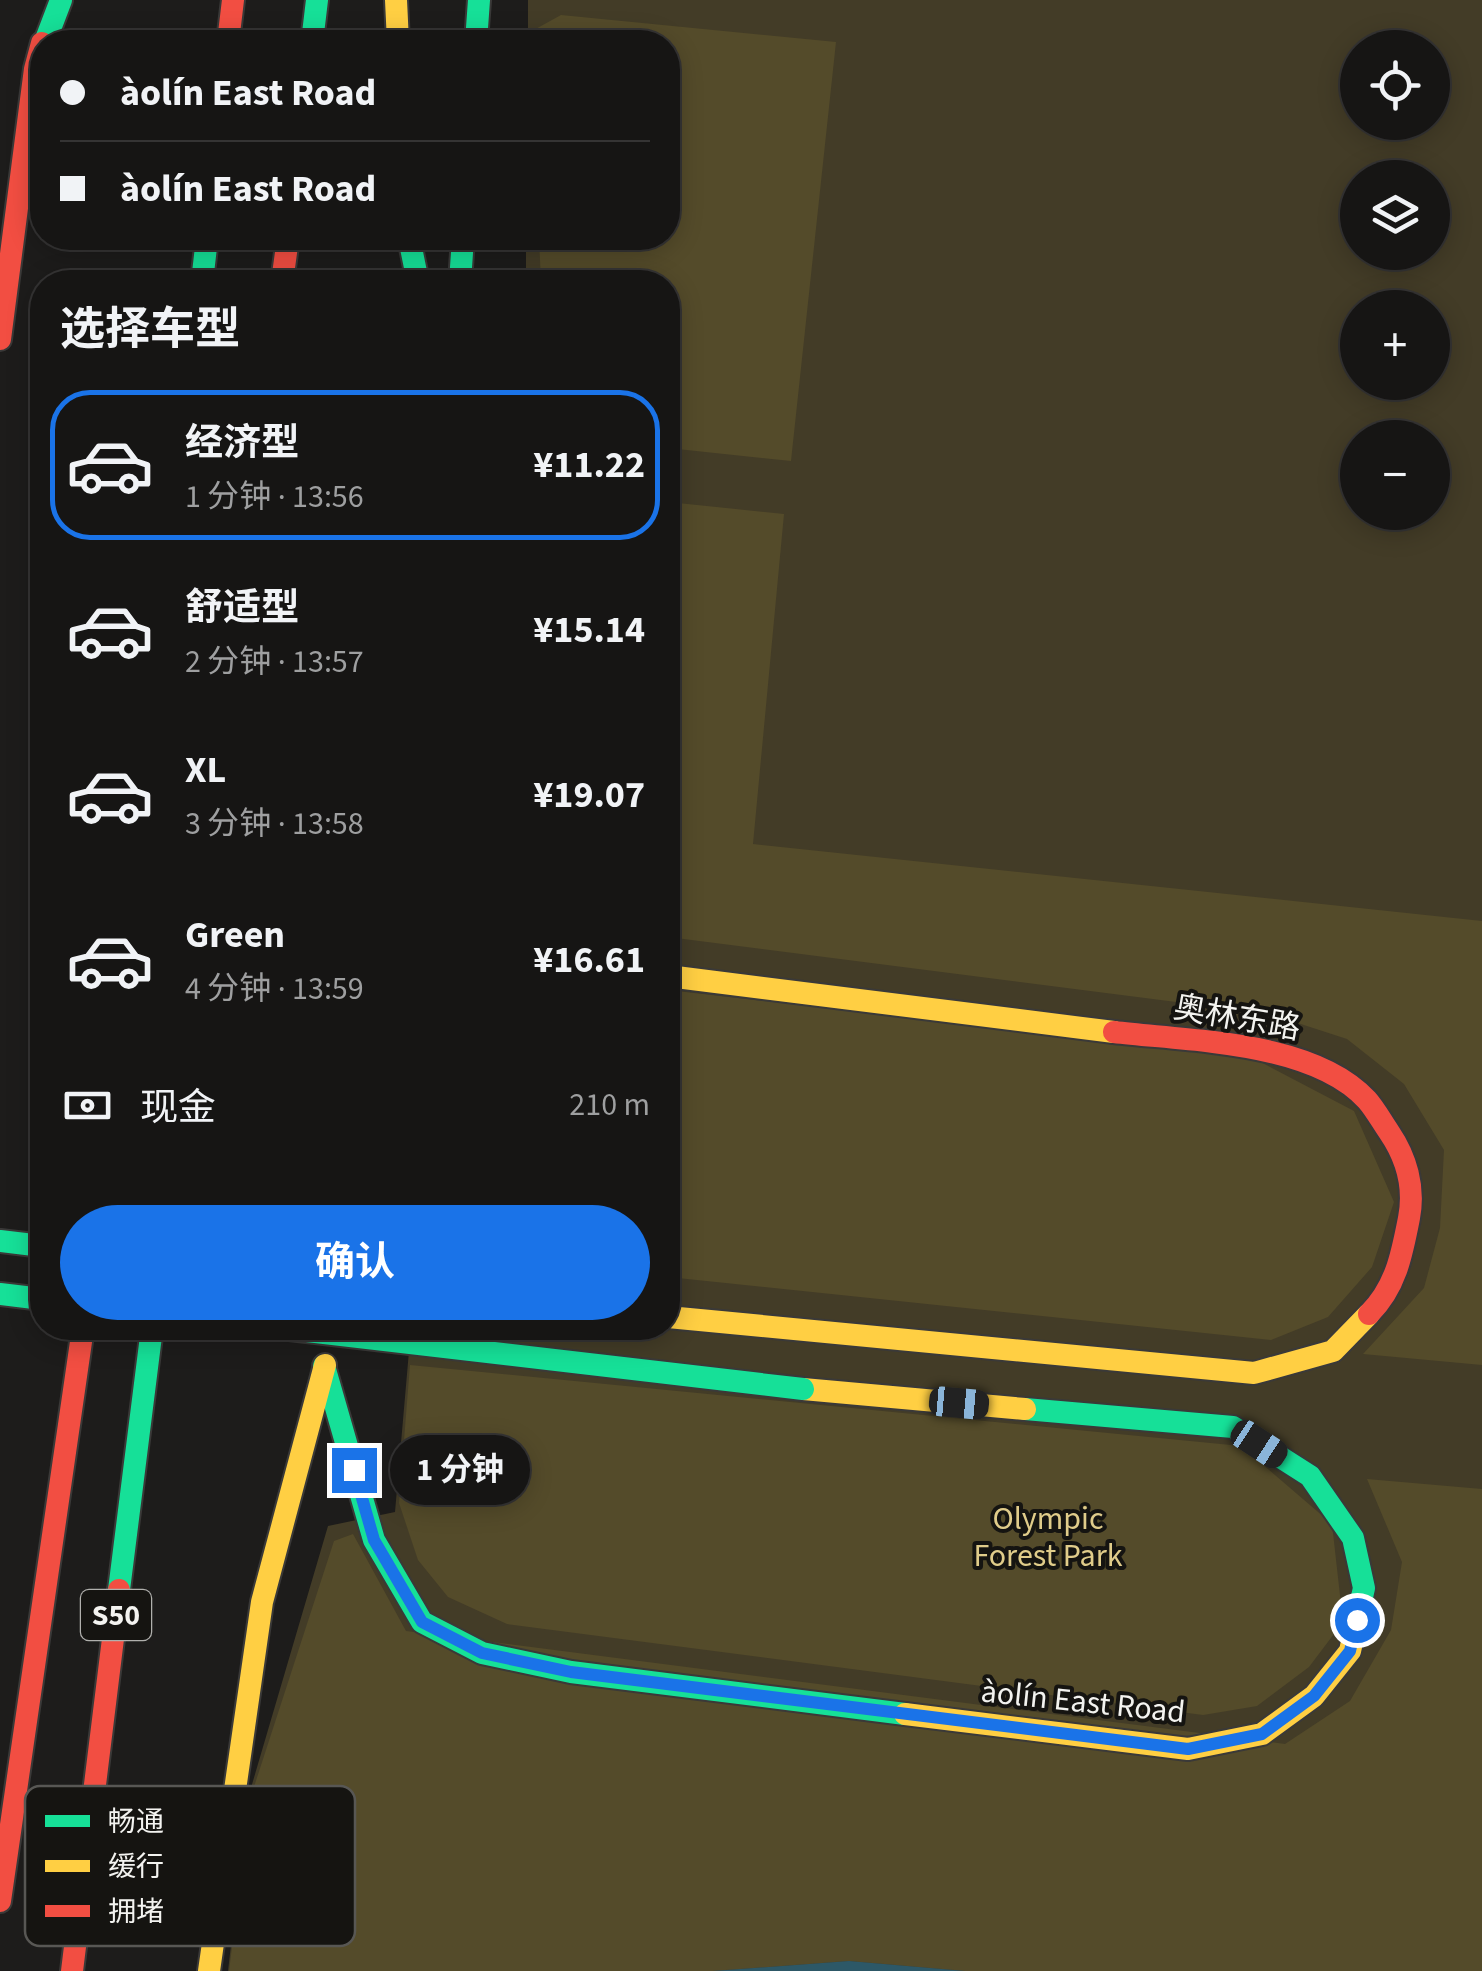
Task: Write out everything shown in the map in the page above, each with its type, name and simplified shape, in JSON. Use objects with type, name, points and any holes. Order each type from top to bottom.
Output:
[{"type":"main road","points":[[48,30],[58,0]]},
{"type":"main road","points":[[229,30],[233,0]]},
{"type":"main road","points":[[314,30],[318,0]]},
{"type":"main road","points":[[396,0],[397,30]]},
{"type":"main road","points":[[477,30],[479,0]]},
{"type":"main road","points":[[0,339],[30,132]]},
{"type":"main road","name":"奥林东路","points":[[680,978],[1276,1052],[1323,1068],[1366,1099],[1404,1153],[1413,1199],[1400,1266],[1381,1302],[1333,1352],[1254,1373],[835,1336],[680,1317]]},
{"type":"main road","points":[[0,1241],[30,1245]]},
{"type":"main road","points":[[0,1294],[30,1298]]},
{"type":"main road","name":"S50","points":[[0,1900],[81,1340]]},
{"type":"main road","name":"S50","points":[[95,1786],[151,1340]]},
{"type":"main road","points":[[235,1786],[262,1602],[329,1340]]},
{"type":"main road","name":"àolín East Road","points":[[324,1366],[374,1540],[422,1622],[482,1653],[571,1672],[1188,1749],[1262,1734],[1314,1696],[1350,1651],[1364,1588],[1353,1538],[1310,1476],[1233,1427],[803,1389],[384,1340]]},
{"type":"main road","name":"S50","points":[[72,1971],[75,1946]]},
{"type":"main road","points":[[209,1971],[212,1946]]},
{"type":"green space","name":"Olympic Forest Park","points":[[528,0],[1482,0],[1482,1971],[228,1971],[231,1946],[355,1946],[355,1786],[252,1786],[328,1526],[395,1512],[410,1340],[680,1340],[680,270],[526,270],[526,250],[680,250],[680,30],[528,30]]},
{"type":"green space","points":[[561,15],[836,42],[791,461],[680,449],[680,270],[540,270],[540,250],[680,250],[680,30],[534,30]]},
{"type":"green space","points":[[680,503],[784,514],[753,844],[1482,921],[1482,1365],[1363,1354],[1424,1288],[1440,1228],[1444,1150],[1404,1084],[1347,1039],[1270,1014],[680,939]]},
{"type":"green space","points":[[680,991],[1251,1057],[1354,1111],[1394,1202],[1372,1267],[1328,1317],[1271,1340],[680,1278]]},
{"type":"green space","points":[[410,1365],[1241,1446],[1332,1524],[1343,1622],[1309,1667],[1257,1706],[1203,1715],[507,1624],[448,1597],[418,1560],[399,1503]]},
{"type":"green space","points":[[1367,1479],[1482,1489],[1482,1971],[965,1971],[849,1961],[713,1971],[229,1971],[232,1946],[355,1946],[355,1786],[254,1786],[334,1541],[353,1534],[406,1631],[1285,1744],[1350,1701],[1391,1630],[1402,1562]]},
{"type":"water","points":[[849,1961],[965,1971],[713,1971]]},
{"type":"traffic: fast","points":[[50,30],[61,0]]},
{"type":"traffic: fast","points":[[313,30],[317,0]]},
{"type":"traffic: fast","points":[[477,30],[479,0]]},
{"type":"traffic: fast","points":[[203,270],[206,250]]},
{"type":"traffic: fast","points":[[411,250],[416,270]]},
{"type":"traffic: fast","points":[[461,270],[462,250]]},
{"type":"traffic: fast","points":[[0,1241],[30,1245]]},
{"type":"traffic: fast","points":[[0,1294],[30,1298]]},
{"type":"traffic: fast","points":[[119,1590],[150,1340]]},
{"type":"traffic: fast","points":[[384,1340],[803,1389]]},
{"type":"traffic: fast","points":[[324,1366],[374,1540],[422,1622],[482,1653],[571,1672],[905,1714]]},
{"type":"traffic: fast","points":[[1025,1409],[1233,1427],[1310,1476],[1353,1538],[1364,1588],[1356,1624]]},
{"type":"traffic: slow","points":[[396,0],[397,30]]},
{"type":"traffic: slow","points":[[680,978],[1114,1032]]},
{"type":"traffic: slow","points":[[680,1318],[1254,1373],[1333,1351],[1369,1314]]},
{"type":"traffic: slow","points":[[236,1786],[262,1602],[325,1365]]},
{"type":"traffic: slow","points":[[803,1389],[1025,1409]]},
{"type":"traffic: slow","points":[[905,1714],[1188,1749],[1262,1734],[1314,1696],[1350,1651],[1356,1624]]},
{"type":"traffic: slow","points":[[209,1971],[213,1946]]},
{"type":"traffic: jam","points":[[229,30],[233,0]]},
{"type":"traffic: jam","points":[[0,339],[30,108]]},
{"type":"traffic: jam","points":[[284,270],[286,250]]},
{"type":"traffic: jam","points":[[1114,1032],[1213,1042],[1283,1055],[1344,1081],[1367,1100],[1400,1152],[1411,1195],[1396,1269],[1386,1293],[1369,1314]]},
{"type":"traffic: jam","points":[[0,1901],[81,1340]]},
{"type":"traffic: jam","points":[[95,1786],[119,1590]]},
{"type":"traffic: jam","points":[[72,1971],[75,1946]]},
{"type":"route","points":[[354,1470],[374,1540],[422,1622],[482,1653],[571,1672],[1188,1749],[1262,1734],[1314,1696],[1350,1651],[1357,1620]]}]
